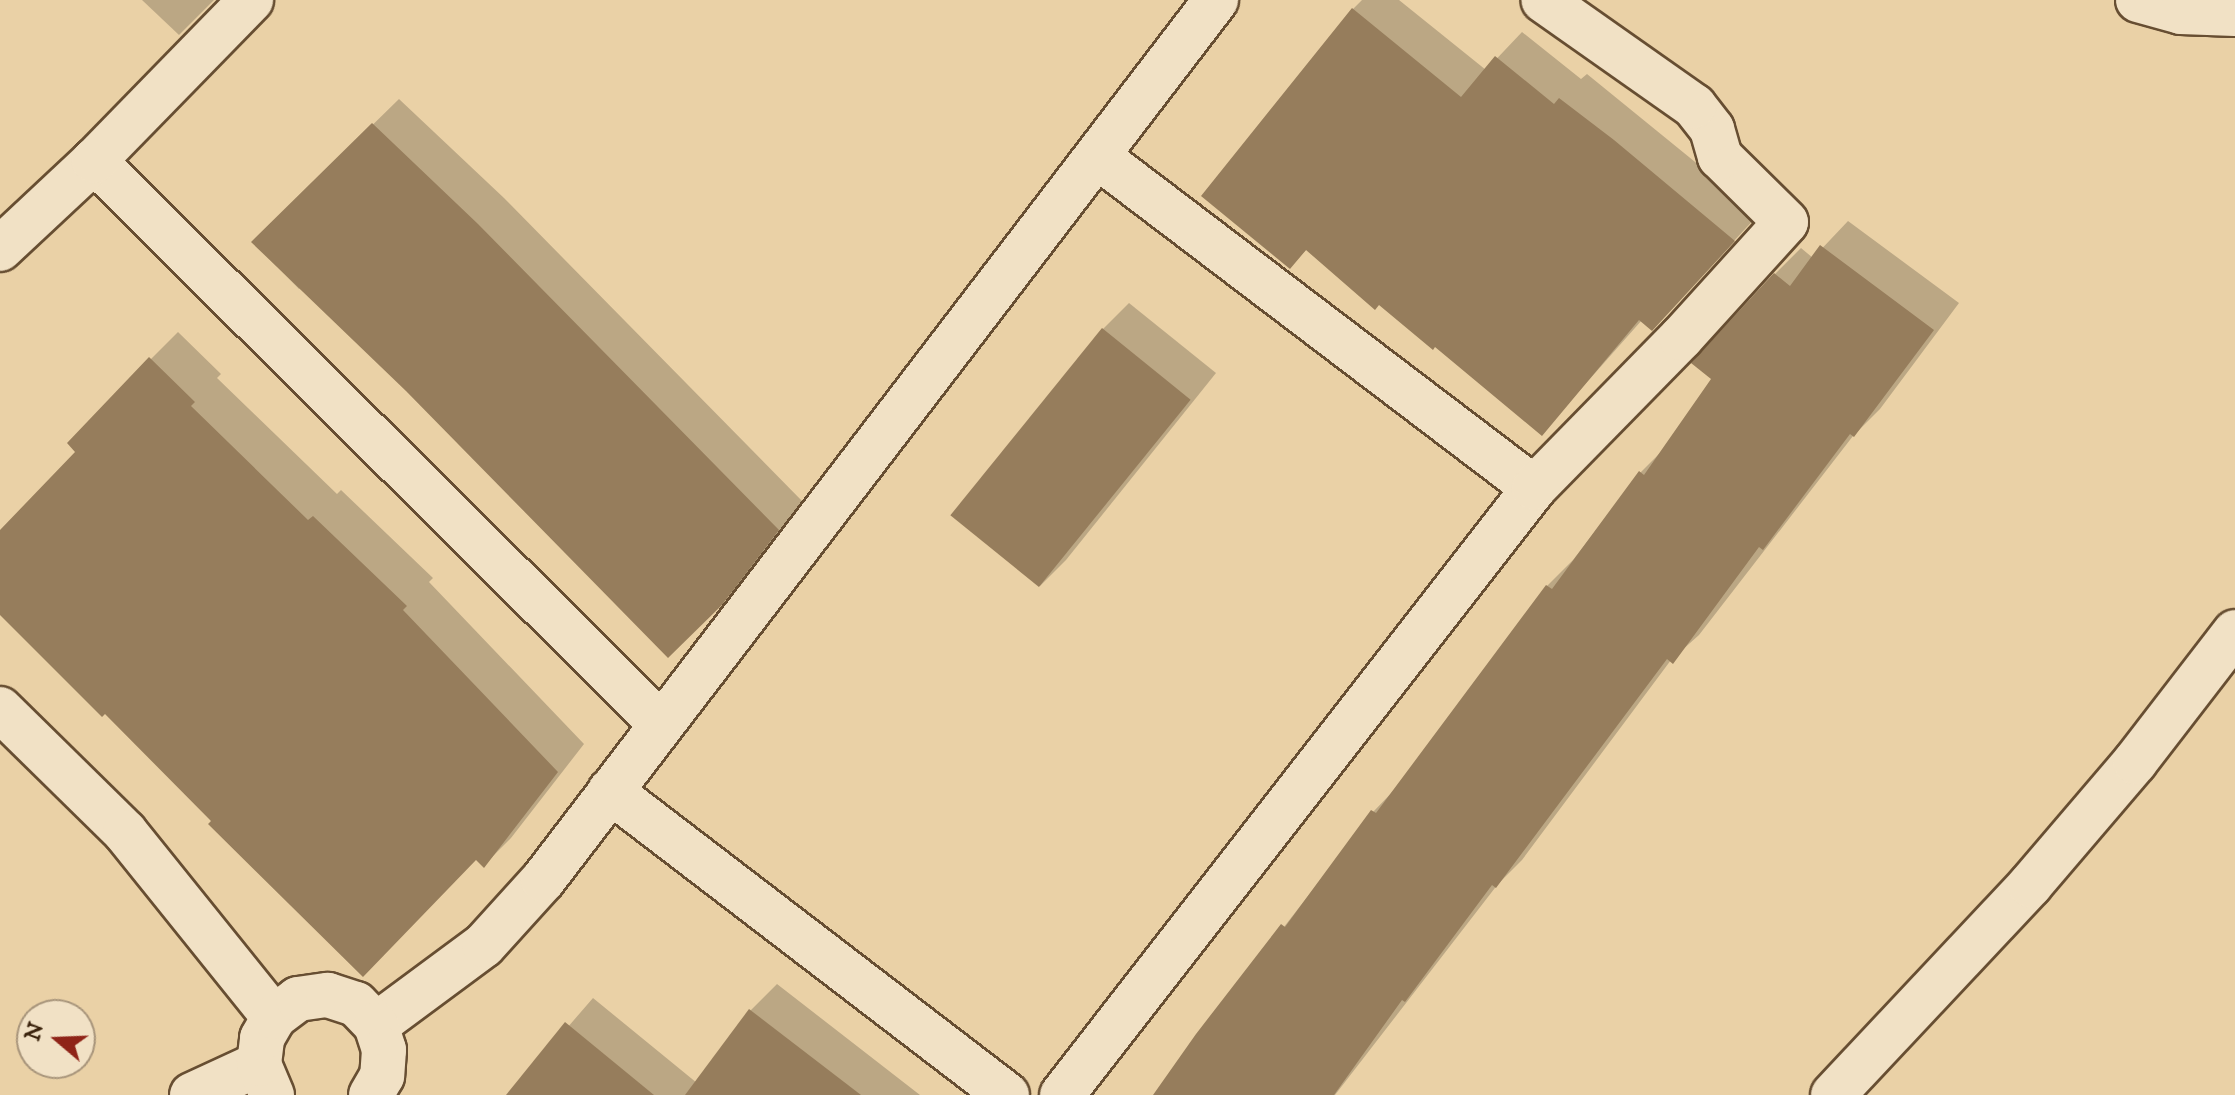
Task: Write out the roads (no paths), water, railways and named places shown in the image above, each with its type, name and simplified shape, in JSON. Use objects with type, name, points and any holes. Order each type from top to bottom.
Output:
[{"type":"street","points":[[7,228],[94,161],[251,0]]},
{"type":"street","points":[[376,1025],[484,945],[543,880],[1216,0]]},
{"type":"street","points":[[1062,1095],[1534,488],[1681,338],[1786,222],[1720,157],[1712,129],[1694,106],[1543,0]]},
{"type":"street","points":[[2138,0],[2181,12],[2235,14]]},
{"type":"street","points":[[1097,156],[1534,488]]},
{"type":"street","points":[[94,161],[661,724]]},
{"type":"street","points":[[1833,1095],[2030,885],[2145,750],[2235,632]]},
{"type":"street","points":[[0,709],[125,832],[274,1017]]},
{"type":"street","points":[[610,791],[1007,1095]]},
{"type":"street","points":[[192,1095],[265,1080],[262,1038],[274,1017],[298,999],[328,995],[356,1004],[376,1025],[384,1050],[382,1076],[371,1095]]}]
